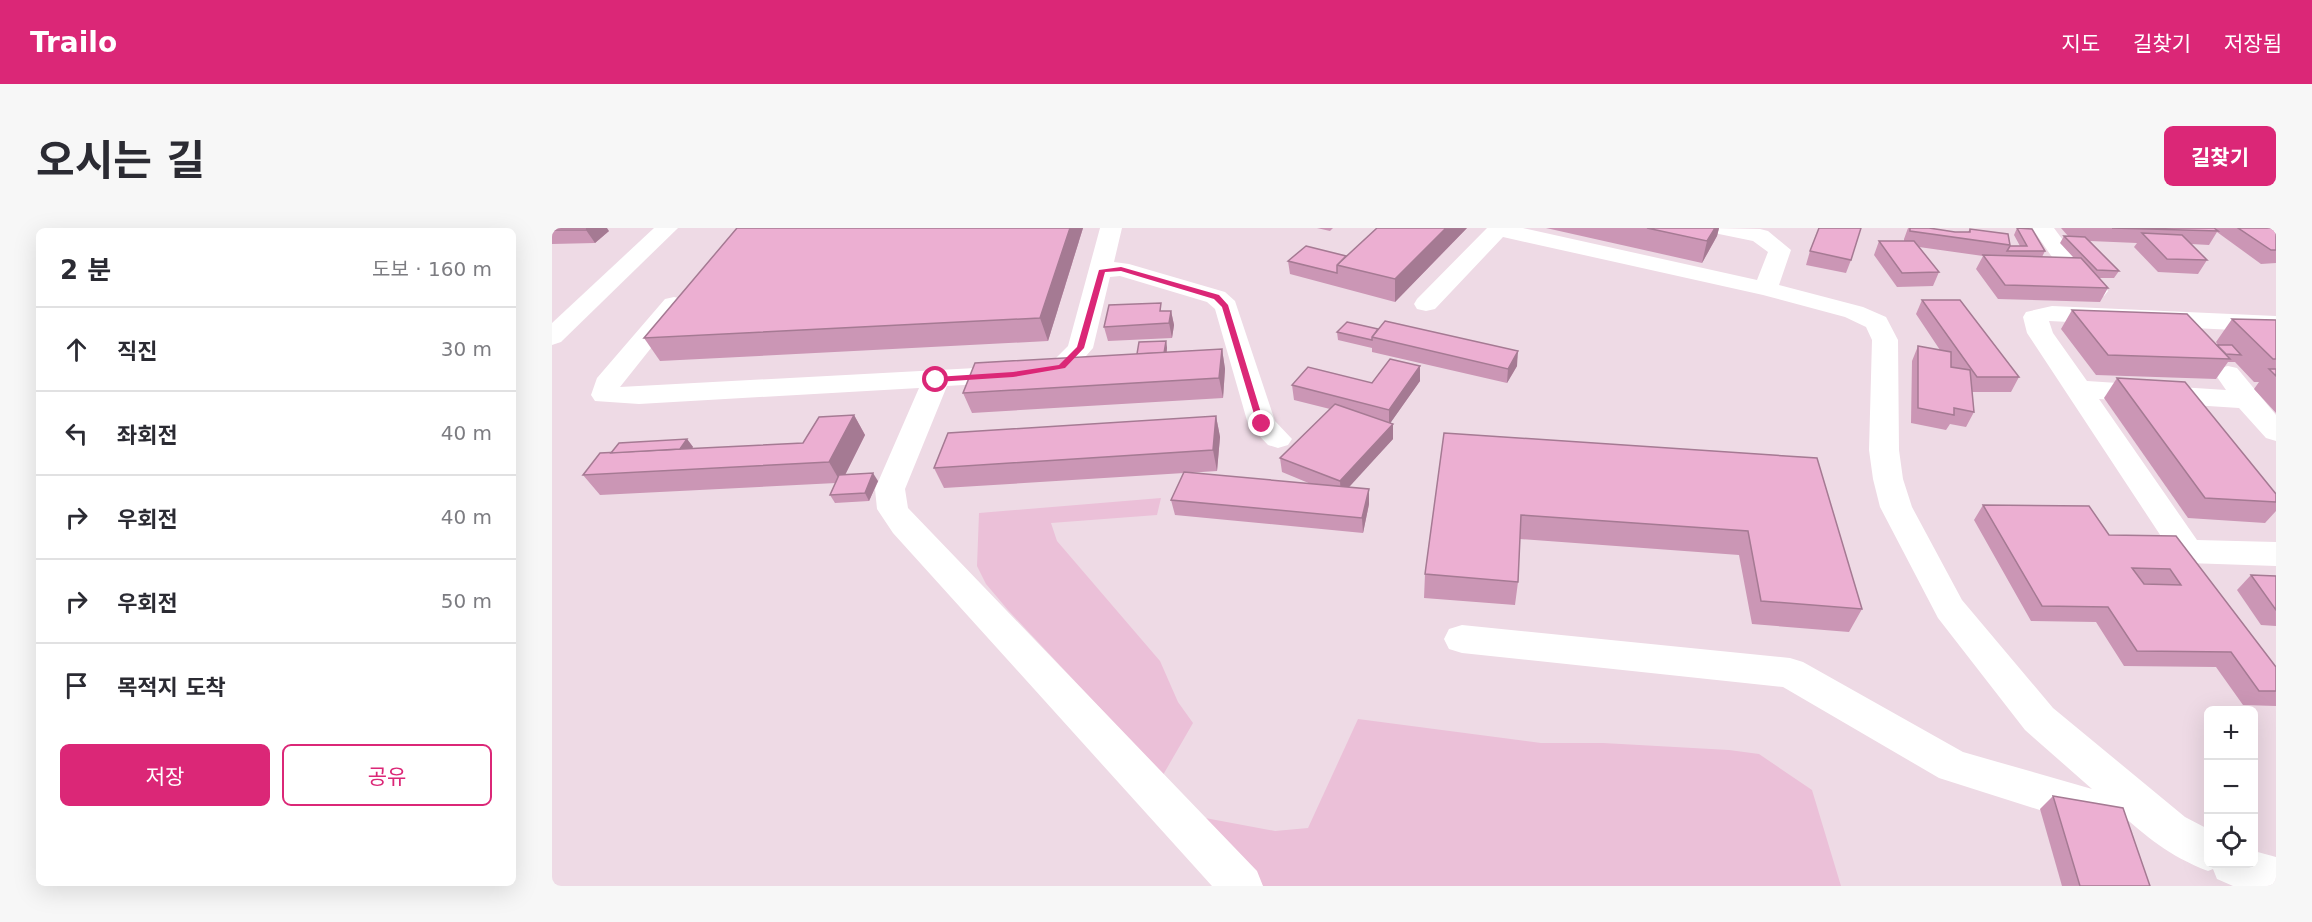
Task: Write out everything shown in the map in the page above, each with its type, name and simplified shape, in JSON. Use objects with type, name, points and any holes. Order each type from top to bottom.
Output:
[{"type":"street","points":[[552,337],[667,228]]},
{"type":"street","points":[[691,283],[607,384],[605,395],[639,396],[936,380],[1013,375],[1062,367],[1080,348],[1111,228]]},
{"type":"street","points":[[1722,228],[1760,236],[1780,250],[1766,289]]},
{"type":"street","points":[[2043,228],[2060,252],[2120,316]]},
{"type":"street","points":[[1426,304],[1498,229],[1766,289],[1854,312],[1877,322],[1885,340],[1884,450],[1888,479],[1896,507],[1950,609],[2039,719],[2170,831]]},
{"type":"street","points":[[1102,270],[1121,269],[1216,297],[1226,306],[1262,424],[1278,439]]},
{"type":"street","points":[[2276,324],[2052,313],[2035,317],[2040,333],[2197,565],[2276,554]]},
{"type":"street","points":[[2228,374],[2247,400],[2276,432]]},
{"type":"street","points":[[936,380],[890,489],[893,509],[912,533],[1241,886]]},
{"type":"street","points":[[2078,389],[2247,400]]},
{"type":"street","points":[[1462,639],[1790,673],[1953,766],[2170,831],[2204,849]]},
{"type":"street","points":[[2241,868],[2276,878]]},
{"type":"shaded area","points":[[1161,498],[1157,515],[1051,523],[1057,541],[1160,661],[1178,702],[1193,723],[1163,775],[1008,610],[986,584],[977,566],[979,513]]},
{"type":"shaded area","points":[[1358,719],[1541,743],[1603,743],[1729,750],[1759,754],[1812,790],[1841,886],[1263,886],[1200,817],[1275,831],[1308,828]]},
{"type":"building","points":[[552,228],[588,228],[586,230],[552,230]]},
{"type":"building","points":[[737,228],[1070,228],[1040,318],[644,338]]},
{"type":"building","points":[[1377,228],[1446,228],[1395,279],[1337,265]]},
{"type":"building","points":[[1647,228],[1715,228],[1707,241]]},
{"type":"building","points":[[1819,228],[1861,228],[1851,260],[1810,251]]},
{"type":"building","points":[[1910,228],[1955,232],[1970,232],[1970,229],[2008,234],[2010,245],[1910,231]]},
{"type":"building","points":[[2017,228],[2032,229],[2045,251],[2007,251],[2010,246],[2027,246]]},
{"type":"building","points":[[2112,228],[2214,228],[2218,231]]},
{"type":"building","points":[[2238,228],[2275,228],[2276,250],[2271,250]]},
{"type":"building","points":[[2142,233],[2182,235],[2207,260],[2167,259]]},
{"type":"building","points":[[2064,236],[2085,237],[2119,271],[2097,270]]},
{"type":"building","points":[[1879,241],[1914,241],[1939,272],[1902,273]]},
{"type":"building","points":[[1306,246],[1346,256],[1337,265],[1337,273],[1288,261]]},
{"type":"building","points":[[1983,255],[2081,258],[2108,288],[2005,285]]},
{"type":"building","points":[[1922,300],[1960,300],[2019,377],[1977,377]]},
{"type":"building","points":[[1161,303],[1160,311],[1171,311],[1169,323],[1104,327],[1109,305]]},
{"type":"building","points":[[2072,310],[2187,314],[2230,359],[2108,355]]},
{"type":"building","points":[[2232,319],[2276,320],[2276,359],[2273,359]]},
{"type":"building","points":[[1385,321],[1518,351],[1508,369],[1372,337]]},
{"type":"building","points":[[1347,322],[1378,329],[1372,340],[1337,332]]},
{"type":"building","points":[[1166,341],[1164,353],[1137,354],[1139,342]]},
{"type":"building","points":[[2217,345],[2232,345],[2241,355],[2226,354]]},
{"type":"building","points":[[1918,346],[1951,352],[1951,367],[1970,370],[1974,412],[1954,408],[1954,415],[1918,408]]},
{"type":"building","points":[[1222,349],[1219,378],[963,393],[975,363]]},
{"type":"building","points":[[1390,359],[1420,366],[1389,410],[1292,385],[1308,367],[1372,383]]},
{"type":"building","points":[[2269,369],[2276,369],[2276,376]]},
{"type":"building","points":[[2117,378],[2185,382],[2276,494],[2276,502],[2205,498]]},
{"type":"building","points":[[1335,404],[1393,424],[1340,481],[1280,458]]},
{"type":"building","points":[[854,415],[829,462],[583,475],[600,453],[803,443],[819,417]]},
{"type":"building","points":[[1216,416],[1213,450],[934,468],[948,433]]},
{"type":"building","points":[[1444,433],[1817,458],[1862,609],[1761,601],[1748,531],[1521,515],[1518,582],[1425,574]]},
{"type":"building","points":[[687,439],[680,449],[611,453],[619,443]]},
{"type":"building","points":[[1184,472],[1369,489],[1362,518],[1171,500]]},
{"type":"building","points":[[873,473],[865,493],[830,495],[839,475]]},
{"type":"building","points":[[1983,505],[2089,506],[2109,535],[2176,536],[2276,667],[2276,691],[2259,691],[2231,652],[2137,651],[2108,607],[2042,606]],"holes":[[[2132,568],[2170,569],[2181,585],[2144,584]]]},
{"type":"building","points":[[2251,575],[2276,576],[2276,610]]},
{"type":"building","points":[[2053,796],[2123,808],[2150,886],[2080,886]]},
{"type":"route","points":[[936,380],[1013,375],[1062,367],[1080,348],[1102,270],[1121,269],[1216,297],[1226,306],[1262,424]]}]
